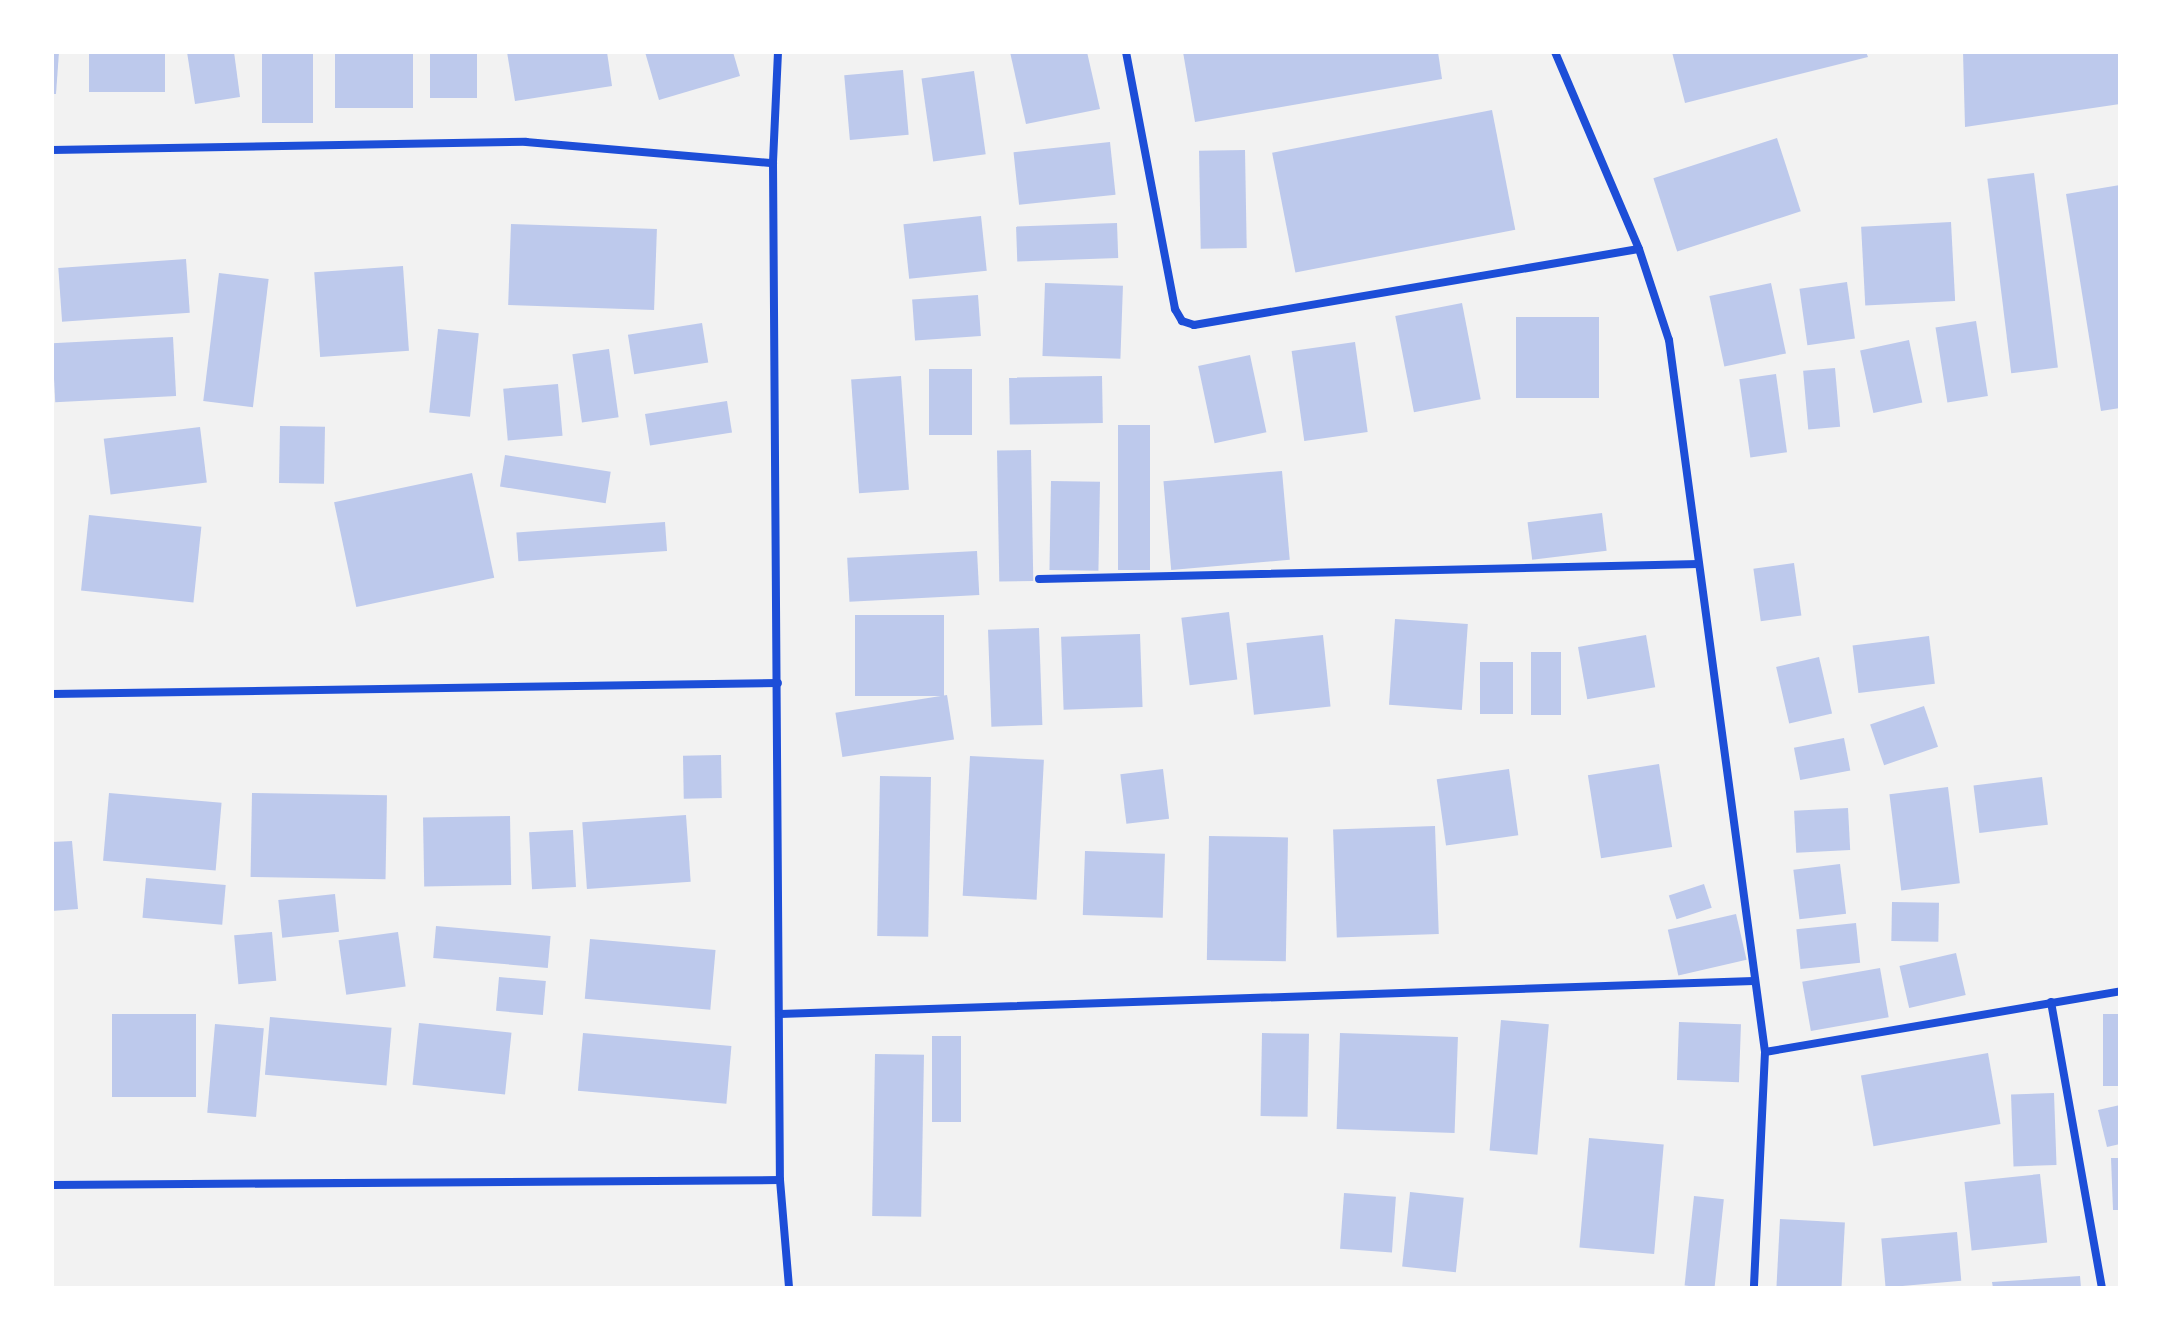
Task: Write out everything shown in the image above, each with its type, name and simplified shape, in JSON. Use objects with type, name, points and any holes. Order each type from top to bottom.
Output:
[{"type":"street","points":[[778,52],[773,163],[780,1180],[789,1288]]},
{"type":"street","points":[[1126,52],[1175,309],[1182,321],[1194,325],[1639,249]]},
{"type":"street","points":[[1555,52],[1639,249],[1669,340],[1753,981],[1765,1052],[1754,1288]]},
{"type":"street","points":[[52,150],[526,142],[773,163]]},
{"type":"street","points":[[1039,579],[1699,564]]},
{"type":"street","points":[[52,694],[778,683]]},
{"type":"street","points":[[780,1014],[1753,981]]},
{"type":"street","points":[[1765,1052],[2120,991]]},
{"type":"street","points":[[2051,1002],[2102,1288]]},
{"type":"street","points":[[52,1185],[780,1180]]},
{"type":"building","points":[[52,52],[59,52],[56,94],[52,94]]},
{"type":"building","points":[[89,52],[165,52],[165,92],[89,92]]},
{"type":"building","points":[[187,52],[234,52],[240,97],[195,104]]},
{"type":"building","points":[[262,52],[313,52],[313,123],[262,123]]},
{"type":"building","points":[[335,52],[413,52],[413,108],[335,108]]},
{"type":"building","points":[[430,52],[477,52],[477,98],[430,98]]},
{"type":"building","points":[[507,52],[607,52],[612,86],[515,101]]},
{"type":"building","points":[[645,52],[733,52],[740,76],[659,100]]},
{"type":"building","points":[[1010,52],[1087,52],[1100,109],[1026,124]]},
{"type":"building","points":[[1183,52],[1438,52],[1442,79],[1195,122]]},
{"type":"building","points":[[1672,52],[1866,52],[1868,57],[1685,103]]},
{"type":"building","points":[[1963,52],[2120,52],[2120,104],[1965,127]]},
{"type":"building","points":[[903,70],[909,135],[850,140],[844,75]]},
{"type":"building","points":[[974,71],[986,154],[933,162],[922,78]]},
{"type":"building","points":[[1492,110],[1515,230],[1295,272],[1272,153]]},
{"type":"building","points":[[1777,138],[1801,211],[1677,251],[1653,178]]},
{"type":"building","points":[[1110,142],[1116,195],[1019,205],[1014,152]]},
{"type":"building","points":[[1245,150],[1247,248],[1201,249],[1199,151]]},
{"type":"building","points":[[2034,173],[2058,368],[2011,373],[1987,179]]},
{"type":"building","points":[[2120,185],[2120,408],[2101,411],[2066,194]]},
{"type":"building","points":[[981,216],[987,271],[909,279],[903,224]]},
{"type":"building","points":[[1951,222],[1955,301],[1865,306],[1861,227]]},
{"type":"building","points":[[1117,223],[1118,258],[1017,262],[1016,227]]},
{"type":"building","points":[[511,224],[657,229],[654,310],[508,305]]},
{"type":"building","points":[[186,259],[190,313],[62,322],[58,268]]},
{"type":"building","points":[[403,266],[409,351],[320,357],[314,272]]},
{"type":"building","points":[[219,273],[269,279],[253,407],[203,401]]},
{"type":"building","points":[[1847,282],[1855,338],[1807,345],[1799,289]]},
{"type":"building","points":[[1045,283],[1123,286],[1120,359],[1042,356]]},
{"type":"building","points":[[1771,283],[1786,353],[1724,367],[1709,296]]},
{"type":"building","points":[[978,295],[981,336],[915,341],[912,300]]},
{"type":"building","points":[[1462,303],[1481,399],[1414,412],[1395,316]]},
{"type":"building","points":[[1516,317],[1599,317],[1599,398],[1516,398]]},
{"type":"building","points":[[1976,321],[1988,396],[1947,402],[1936,327]]},
{"type":"building","points":[[702,323],[708,363],[634,374],[628,335]]},
{"type":"building","points":[[438,329],[479,333],[470,417],[429,413]]},
{"type":"building","points":[[173,337],[176,396],[55,402],[52,343]]},
{"type":"building","points":[[1909,340],[1922,403],[1873,413],[1860,350]]},
{"type":"building","points":[[1355,342],[1368,432],[1304,441],[1292,351]]},
{"type":"building","points":[[609,349],[619,417],[582,422],[572,354]]},
{"type":"building","points":[[1250,355],[1266,432],[1215,443],[1198,366]]},
{"type":"building","points":[[1835,368],[1840,427],[1808,430],[1803,371]]},
{"type":"building","points":[[929,369],[972,369],[972,435],[929,435]]},
{"type":"building","points":[[1776,374],[1787,452],[1750,457],[1739,379]]},
{"type":"building","points":[[901,376],[909,490],[859,493],[851,379]]},
{"type":"building","points":[[1102,376],[1103,423],[1010,425],[1009,378]]},
{"type":"building","points":[[558,384],[563,436],[508,441],[503,389]]},
{"type":"building","points":[[727,401],[732,433],[650,446],[645,414]]},
{"type":"building","points":[[1118,425],[1150,425],[1150,570],[1118,570]]},
{"type":"building","points":[[280,426],[325,427],[324,484],[279,483]]},
{"type":"building","points":[[200,427],[207,483],[111,494],[104,439]]},
{"type":"building","points":[[1031,450],[1033,581],[999,582],[997,451]]},
{"type":"building","points":[[505,455],[611,472],[606,503],[500,487]]},
{"type":"building","points":[[1282,471],[1290,560],[1171,570],[1163,481]]},
{"type":"building","points":[[472,473],[494,578],[356,607],[334,502]]},
{"type":"building","points":[[1051,481],[1100,482],[1098,571],[1049,570]]},
{"type":"building","points":[[1602,513],[1607,551],[1532,560],[1528,522]]},
{"type":"building","points":[[89,515],[201,527],[193,602],[81,591]]},
{"type":"building","points":[[665,522],[667,551],[518,561],[516,532]]},
{"type":"building","points":[[977,551],[979,595],[849,602],[847,558]]},
{"type":"building","points":[[1794,563],[1801,615],[1761,621],[1753,569]]},
{"type":"building","points":[[1229,612],[1237,679],[1190,685],[1181,618]]},
{"type":"building","points":[[855,615],[944,615],[944,696],[855,696]]},
{"type":"building","points":[[1395,619],[1468,624],[1462,710],[1389,705]]},
{"type":"building","points":[[1039,628],[1042,725],[991,727],[988,630]]},
{"type":"building","points":[[1140,634],[1143,707],[1064,710],[1061,637]]},
{"type":"building","points":[[1323,635],[1331,707],[1254,715],[1246,643]]},
{"type":"building","points":[[1646,635],[1655,687],[1587,699],[1578,647]]},
{"type":"building","points":[[1929,636],[1935,684],[1858,693],[1853,645]]},
{"type":"building","points":[[1531,652],[1561,652],[1561,715],[1531,715]]},
{"type":"building","points":[[1819,657],[1832,714],[1789,723],[1776,667]]},
{"type":"building","points":[[1480,662],[1513,662],[1513,714],[1480,714]]},
{"type":"building","points":[[947,695],[954,739],[842,757],[835,713]]},
{"type":"building","points":[[1924,706],[1938,747],[1884,765],[1870,725]]},
{"type":"building","points":[[1844,738],[1850,770],[1800,780],[1794,748]]},
{"type":"building","points":[[721,755],[722,798],[684,799],[683,756]]},
{"type":"building","points":[[970,756],[1044,760],[1037,900],[963,896]]},
{"type":"building","points":[[1659,764],[1672,847],[1601,858],[1588,775]]},
{"type":"building","points":[[1163,769],[1169,819],[1126,824],[1120,774]]},
{"type":"building","points":[[1509,769],[1518,835],[1446,846],[1437,779]]},
{"type":"building","points":[[880,776],[931,777],[928,937],[877,936]]},
{"type":"building","points":[[2042,777],[2048,825],[1979,833],[1974,785]]},
{"type":"building","points":[[1948,787],[1960,883],[1901,890],[1889,794]]},
{"type":"building","points":[[109,793],[222,803],[216,871],[103,861]]},
{"type":"building","points":[[252,793],[387,795],[386,879],[251,877]]},
{"type":"building","points":[[1848,808],[1850,850],[1796,853],[1794,811]]},
{"type":"building","points":[[686,815],[691,882],[587,889],[582,822]]},
{"type":"building","points":[[510,816],[511,885],[424,887],[423,818]]},
{"type":"building","points":[[1435,826],[1439,934],[1337,937],[1333,830]]},
{"type":"building","points":[[573,830],[576,887],[532,889],[529,832]]},
{"type":"building","points":[[1209,836],[1288,837],[1286,961],[1207,960]]},
{"type":"building","points":[[72,841],[78,909],[52,911],[52,842]]},
{"type":"building","points":[[1085,851],[1165,854],[1163,918],[1083,915]]},
{"type":"building","points":[[1840,864],[1846,914],[1799,919],[1793,870]]},
{"type":"building","points":[[146,878],[226,885],[222,925],[143,918]]},
{"type":"building","points":[[1704,884],[1712,908],[1677,919],[1669,895]]},
{"type":"building","points":[[335,894],[339,932],[282,938],[278,900]]},
{"type":"building","points":[[1892,902],[1939,903],[1938,942],[1891,941]]},
{"type":"building","points":[[1736,914],[1747,960],[1678,976],[1668,930]]},
{"type":"building","points":[[1856,923],[1860,963],[1801,969],[1796,929]]},
{"type":"building","points":[[436,926],[551,936],[548,968],[433,958]]},
{"type":"building","points":[[272,932],[276,981],[238,984],[234,935]]},
{"type":"building","points":[[398,932],[406,986],[346,995],[339,940]]},
{"type":"building","points":[[590,939],[716,950],[710,1010],[585,999]]},
{"type":"building","points":[[1956,953],[1966,995],[1909,1008],[1899,966]]},
{"type":"building","points":[[1880,968],[1889,1017],[1811,1031],[1802,982]]},
{"type":"building","points":[[499,977],[546,981],[543,1015],[496,1011]]},
{"type":"building","points":[[112,1014],[196,1014],[196,1097],[112,1097]]},
{"type":"building","points":[[2103,1014],[2120,1014],[2120,1086],[2103,1086]]},
{"type":"building","points":[[270,1017],[392,1028],[386,1085],[265,1075]]},
{"type":"building","points":[[1501,1020],[1549,1024],[1537,1155],[1490,1151]]},
{"type":"building","points":[[1679,1022],[1741,1024],[1739,1082],[1677,1080]]},
{"type":"building","points":[[419,1023],[511,1033],[505,1094],[413,1085]]},
{"type":"building","points":[[215,1024],[264,1028],[256,1117],[207,1113]]},
{"type":"building","points":[[583,1033],[731,1046],[726,1104],[578,1091]]},
{"type":"building","points":[[1262,1033],[1309,1034],[1308,1117],[1261,1116]]},
{"type":"building","points":[[1340,1033],[1458,1037],[1455,1133],[1337,1129]]},
{"type":"building","points":[[932,1036],[961,1036],[961,1122],[932,1122]]},
{"type":"building","points":[[1988,1053],[2001,1124],[1873,1146],[1861,1075]]},
{"type":"building","points":[[875,1054],[924,1055],[921,1217],[872,1216]]},
{"type":"building","points":[[2054,1093],[2057,1165],[2014,1166],[2011,1095]]},
{"type":"building","points":[[2120,1105],[2120,1144],[2107,1147],[2098,1110]]},
{"type":"building","points":[[1589,1138],[1664,1145],[1654,1254],[1579,1248]]},
{"type":"building","points":[[2111,1158],[2120,1158],[2120,1210],[2113,1210]]},
{"type":"building","points":[[2040,1174],[2047,1243],[1972,1251],[1964,1182]]},
{"type":"building","points":[[1410,1192],[1464,1198],[1456,1272],[1402,1267]]},
{"type":"building","points":[[1344,1193],[1396,1197],[1392,1252],[1340,1249]]},
{"type":"building","points":[[1694,1196],[1724,1199],[1714,1288],[1685,1286]]},
{"type":"building","points":[[1780,1219],[1845,1222],[1841,1288],[1776,1288]]},
{"type":"building","points":[[1957,1232],[1961,1281],[1886,1287],[1881,1239]]},
{"type":"building","points":[[2080,1276],[2081,1288],[1993,1288],[1992,1282]]}]
